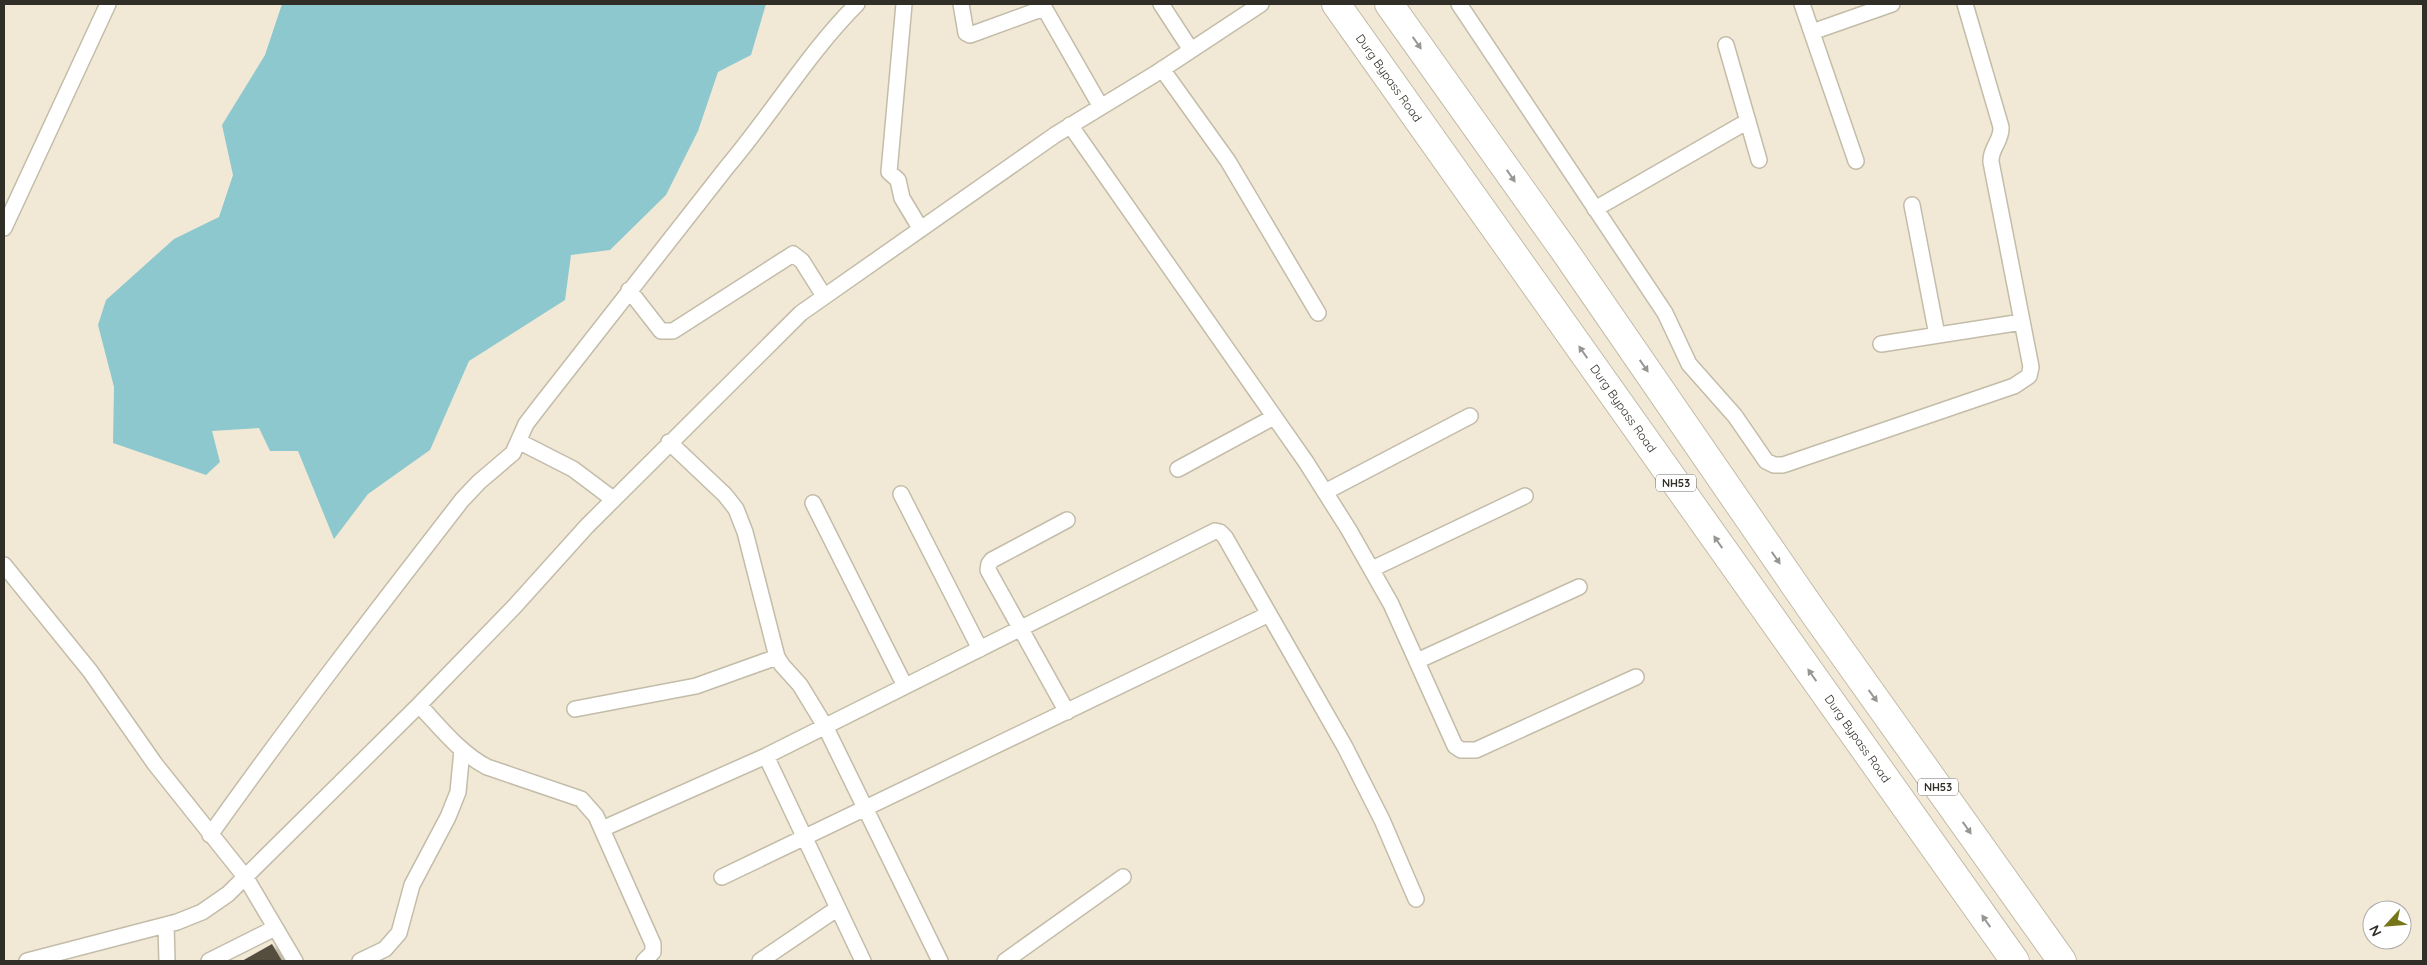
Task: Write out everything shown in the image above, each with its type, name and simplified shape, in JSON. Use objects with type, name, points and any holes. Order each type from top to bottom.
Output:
[{"type":"highway","name":"Durg Bypass Road","points":[[1336,4],[2015,961]]},
{"type":"highway","name":"NH53","points":[[1389,4],[1564,250],[1814,613],[2062,961]]},
{"type":"street","points":[[4,228],[108,4]]},
{"type":"street","points":[[210,835],[256,769],[462,500],[479,482],[506,461],[520,442],[530,418],[726,167],[756,133],[833,28],[856,4]]},
{"type":"street","points":[[904,4],[889,172],[898,180],[902,198],[920,228]]},
{"type":"street","points":[[961,4],[964,27],[966,33],[970,35],[1043,6],[1101,107]]},
{"type":"street","points":[[1161,4],[1191,50]]},
{"type":"street","points":[[27,961],[166,925],[202,912],[228,894],[419,705],[514,607],[613,499],[800,313],[1070,125],[1162,69],[1261,4]]},
{"type":"street","points":[[1459,4],[1665,312],[1697,375],[1723,401],[1766,461],[1774,465],[1782,465],[2023,382],[2029,376],[2031,367],[1991,162],[1993,149],[2002,136],[2001,127],[1965,4]]},
{"type":"street","points":[[1802,4],[1856,161]]},
{"type":"street","points":[[1812,32],[1892,4]]},
{"type":"street","points":[[1726,45],[1759,160]]},
{"type":"street","points":[[1162,69],[1228,161],[1318,312]]},
{"type":"street","points":[[1595,209],[1748,121]]},
{"type":"street","points":[[1070,125],[1325,492],[1372,569],[1417,661],[1450,739],[1455,746],[1469,751],[1636,677]]},
{"type":"street","points":[[1912,205],[1937,335]]},
{"type":"street","points":[[629,290],[661,331],[668,333],[793,254],[802,261],[824,296]]},
{"type":"street","points":[[1881,344],[2022,322]]},
{"type":"street","points":[[1325,492],[1470,416]]},
{"type":"street","points":[[1178,468],[1274,417]]},
{"type":"street","points":[[520,442],[573,469],[613,499]]},
{"type":"street","points":[[669,442],[725,495],[736,509],[745,532],[777,657],[782,666],[800,685],[825,726],[940,961]]},
{"type":"street","points":[[901,494],[980,649]]},
{"type":"street","points":[[1372,569],[1525,496]]},
{"type":"street","points":[[813,503],[905,686]]},
{"type":"street","points":[[1067,520],[992,560],[988,564],[991,576],[1067,712]]},
{"type":"street","points":[[602,829],[766,756],[1215,531],[1220,532],[1225,538],[1349,755],[1382,820],[1416,899]]},
{"type":"street","points":[[4,565],[90,671],[154,764],[246,878],[295,961]]},
{"type":"street","points":[[1417,661],[1579,586]]},
{"type":"street","points":[[722,877],[1270,614]]},
{"type":"street","points":[[575,709],[696,686],[777,657]]},
{"type":"street","points":[[419,705],[462,750],[487,767],[580,800],[596,816],[653,944],[653,952],[644,961]]},
{"type":"street","points":[[360,961],[385,949],[399,933],[412,885],[448,817],[458,792],[462,750]]},
{"type":"street","points":[[766,756],[863,961]]},
{"type":"street","points":[[1005,961],[1123,877]]},
{"type":"street","points":[[760,961],[838,908]]},
{"type":"street","points":[[166,925],[167,961]]},
{"type":"street","points":[[209,961],[275,928]]},
{"type":"water","points":[[282,4],[766,4],[751,55],[718,72],[698,131],[666,195],[610,250],[571,255],[565,300],[469,361],[430,450],[368,494],[334,539],[298,451],[270,451],[259,428],[212,431],[220,462],[206,475],[113,443],[114,387],[98,325],[106,300],[174,239],[219,217],[233,175],[222,125],[265,55]]},
{"type":"building","points":[[272,944],[282,961],[242,961]]}]
